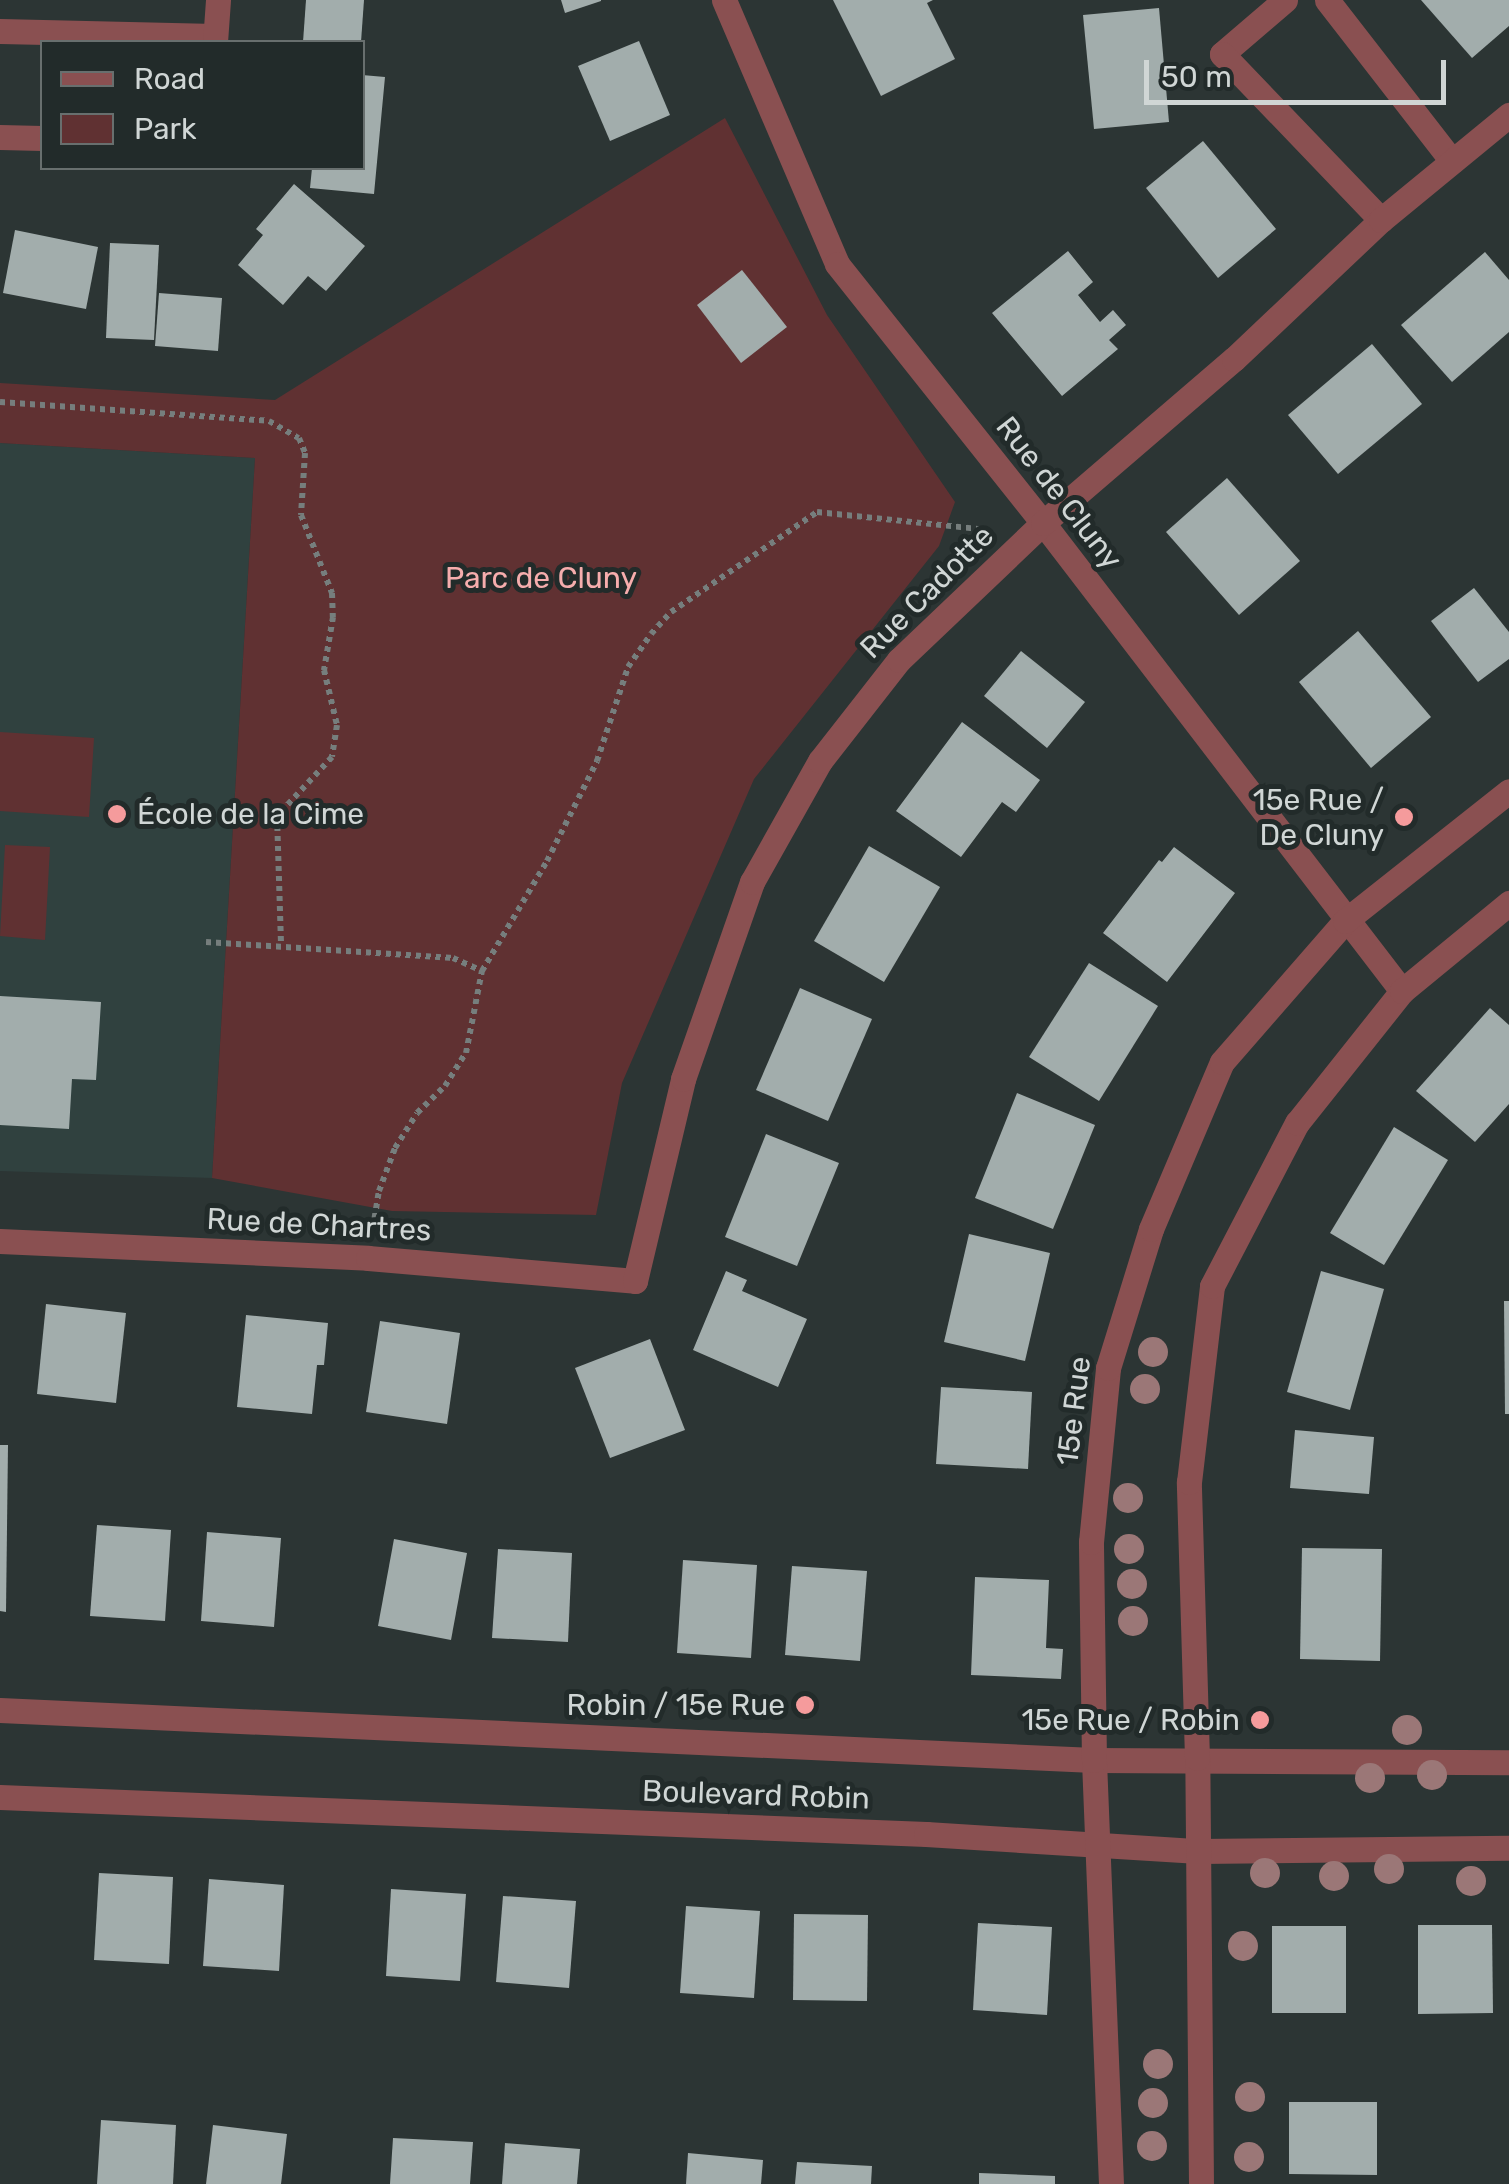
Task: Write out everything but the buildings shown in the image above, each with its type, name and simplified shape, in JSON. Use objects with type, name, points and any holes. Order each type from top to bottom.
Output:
[{"type":"street","points":[[0,32],[215,40],[218,0]]},
{"type":"street","name":"Rue de Cluny","points":[[724,0],[837,264],[1402,991]]},
{"type":"street","points":[[1285,0],[1222,54],[1381,220]]},
{"type":"street","points":[[1327,0],[1452,161]]},
{"type":"street","name":"Rue Cadotte","points":[[634,1281],[683,1080],[752,882],[820,762],[898,660],[1042,523],[1234,359],[1381,220],[1509,115]]},
{"type":"street","points":[[0,137],[40,138]]},
{"type":"street","name":"15e Rue","points":[[1110,2184],[1094,1760],[1092,1542],[1108,1368],[1151,1229],[1222,1062],[1346,922],[1509,791]]},
{"type":"street","points":[[1201,2184],[1197,1758],[1189,1482],[1212,1286],[1296,1123],[1402,991],[1509,903]]},
{"type":"street","name":"Rue de Chartres","points":[[0,1242],[368,1258],[634,1281]]},
{"type":"street","name":"Boulevard Robin","points":[[0,1710],[1094,1760],[1509,1762]]},
{"type":"street","name":"Boulevard Robin","points":[[0,1797],[1198,1851],[1509,1848]]},
{"type":"path","points":[[0,402],[270,421],[299,438],[305,453],[300,515],[332,593],[333,618],[324,670],[338,724],[332,756],[277,816],[281,946]]},
{"type":"path","points":[[368,1258],[378,1191],[395,1148],[417,1113],[445,1086],[466,1052],[482,972],[548,860],[596,761],[628,667],[671,612],[817,512],[981,531],[1042,523]]},
{"type":"path","points":[[206,942],[453,958],[482,972]]},
{"type":"shaded area","name":"École de la Cime","points":[[0,443],[255,458],[212,1178],[0,1171]]},
{"type":"green space","name":"Parc de Cluny","points":[[725,118],[827,315],[955,502],[939,546],[754,779],[622,1083],[596,1215],[392,1211],[212,1178],[255,458],[0,443],[0,383],[275,400]]},
{"type":"green space","points":[[0,732],[94,738],[89,817],[0,811]]},
{"type":"green space","points":[[5,845],[50,847],[45,940],[0,936]]},
{"type":"place","name":"École de la Cime","points":[[117,814]]},
{"type":"place","name":"15e Rue / De Cluny","points":[[1404,817]]},
{"type":"place","name":"Robin / 15e Rue","points":[[805,1705]]},
{"type":"place","name":"15e Rue / Robin","points":[[1260,1720]]}]
